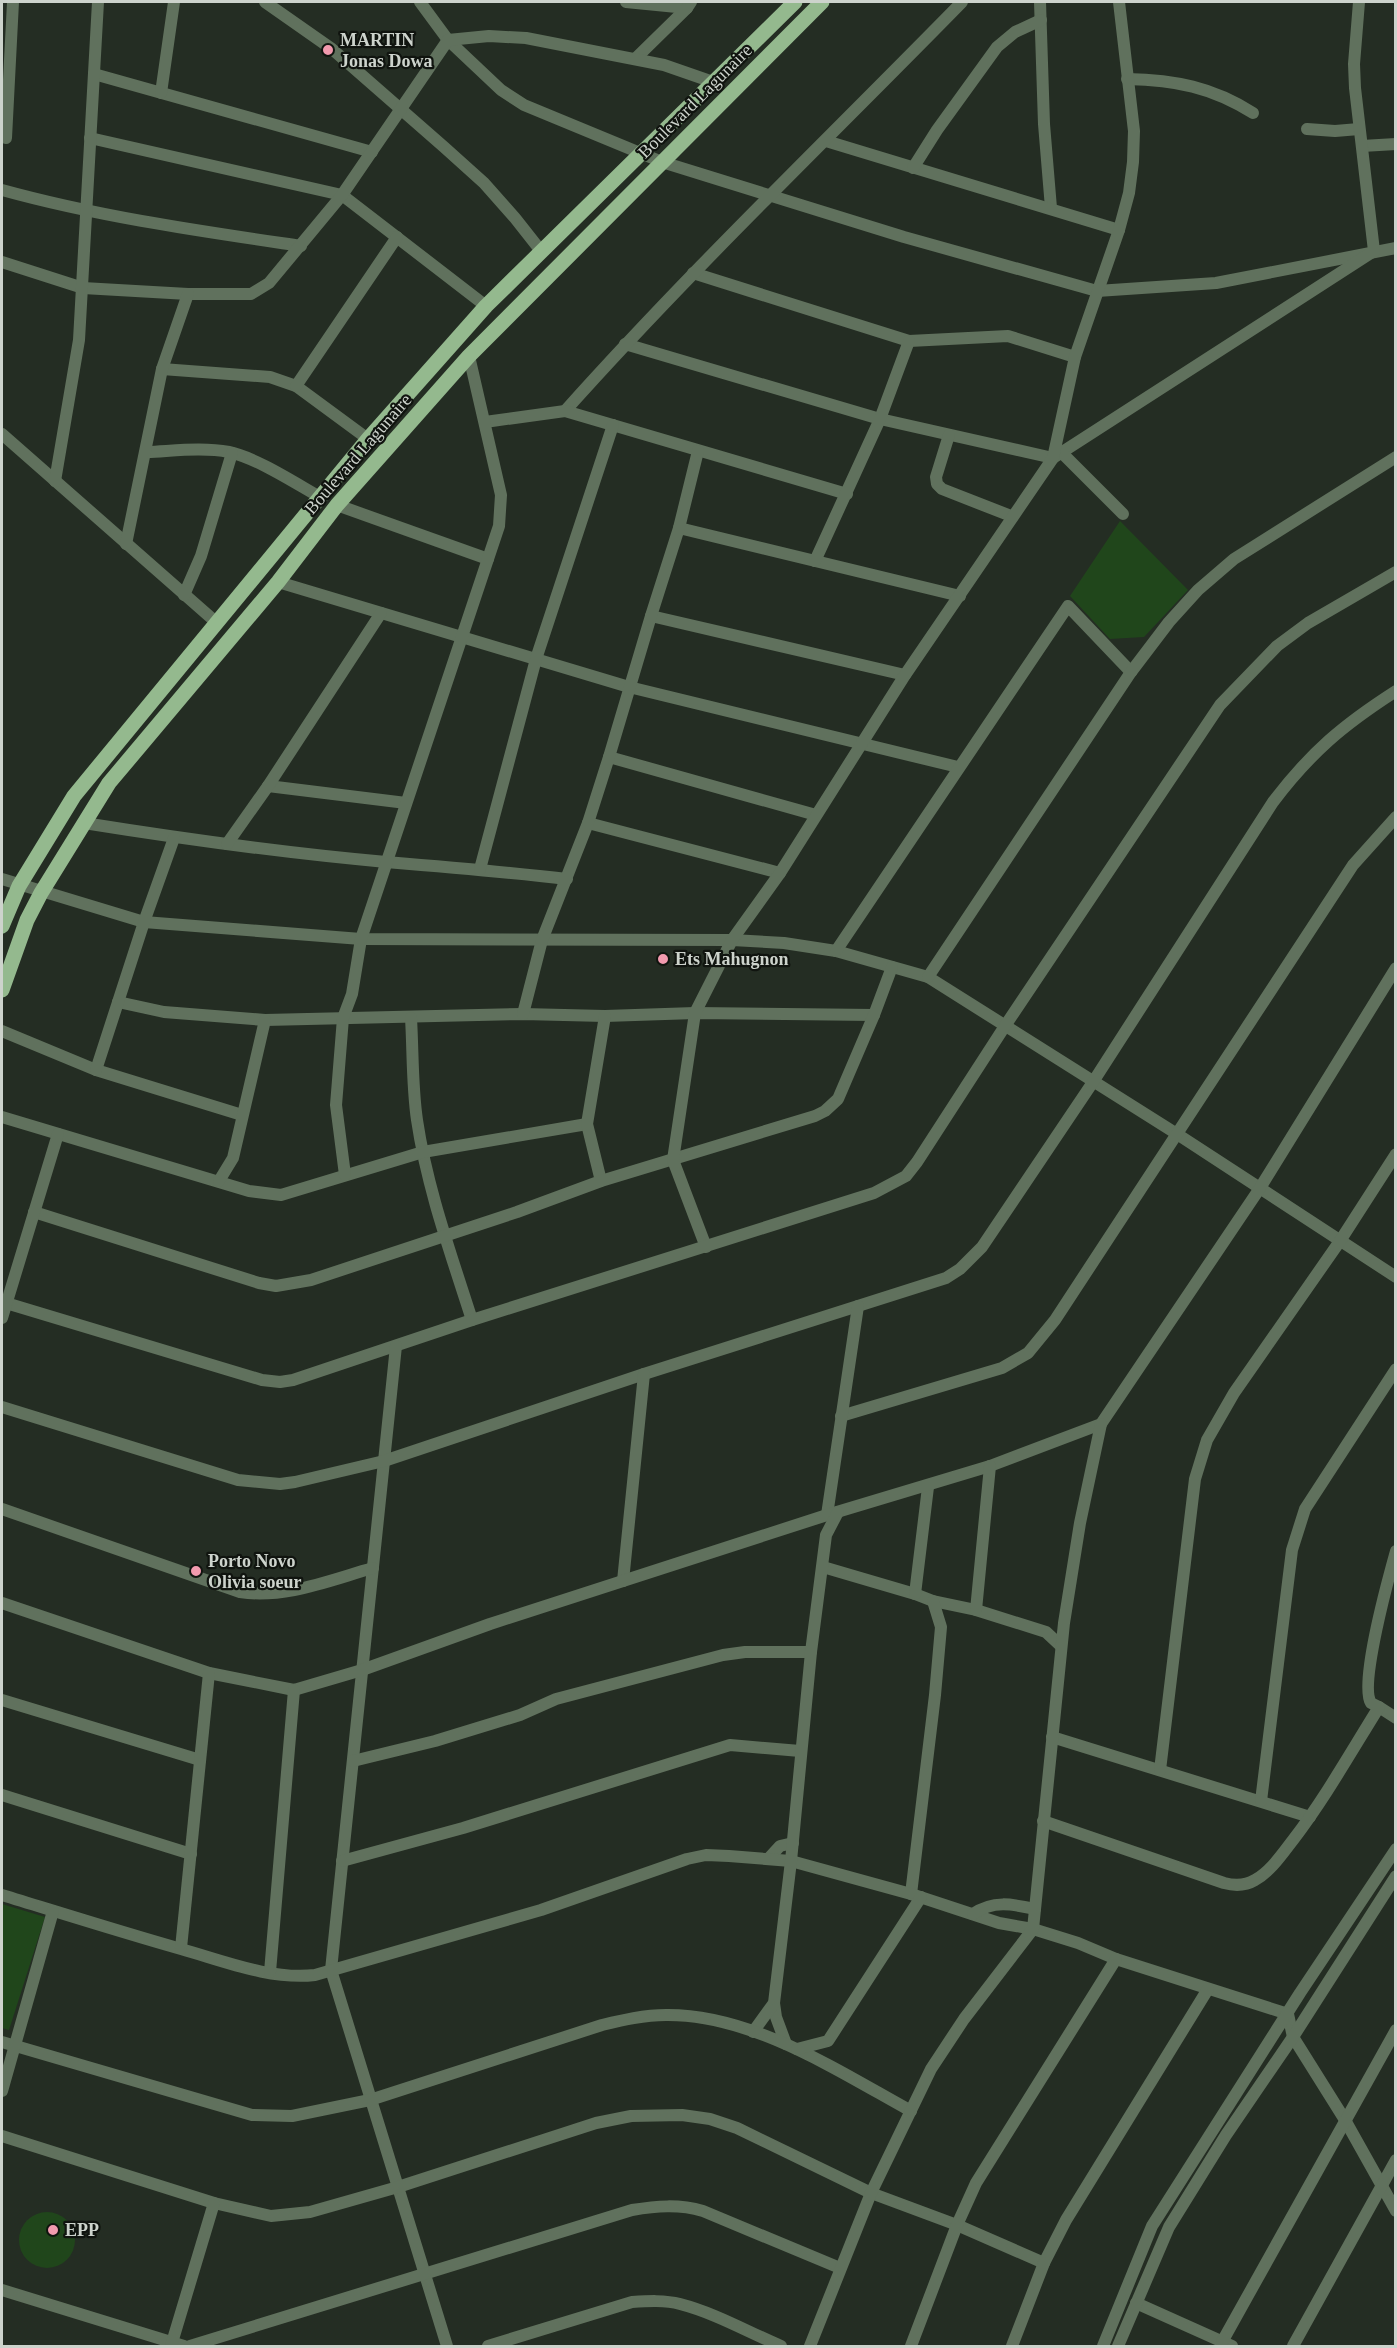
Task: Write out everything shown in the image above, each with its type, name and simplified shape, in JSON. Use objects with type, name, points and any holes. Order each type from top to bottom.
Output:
[{"type":"main road","name":"Boulevard Lagunaire","points":[[2,926],[19,886],[74,796],[368,439],[486,306],[795,2]]},
{"type":"main road","name":"Boulevard Lagunaire","points":[[2,990],[27,920],[41,893],[109,783],[278,582],[337,505],[469,356],[822,2]]},
{"type":"street","points":[[6,138],[13,2]]},
{"type":"street","points":[[55,481],[76,357],[98,2]]},
{"type":"street","points":[[161,93],[174,2]]},
{"type":"street","points":[[265,2],[332,49],[484,183],[541,251]]},
{"type":"street","points":[[420,2],[448,40],[501,90],[524,105],[662,162],[904,237],[1097,291],[1216,283],[1395,248]]},
{"type":"street","points":[[626,2],[689,5]]},
{"type":"street","points":[[565,411],[693,273],[962,2]]},
{"type":"street","points":[[1040,2],[1044,124],[1051,208]]},
{"type":"street","points":[[1057,452],[1075,357],[1119,230],[1134,162],[1134,131],[1119,2]]},
{"type":"street","points":[[1359,2],[1354,64],[1359,129],[1374,251]]},
{"type":"street","points":[[636,58],[689,5]]},
{"type":"street","points":[[913,168],[937,130],[997,47],[1015,32],[1041,20]]},
{"type":"street","points":[[448,40],[489,36],[526,38],[636,58],[713,82]]},
{"type":"street","points":[[2,262],[82,288],[188,294],[251,294],[269,283],[342,195],[448,40]]},
{"type":"street","points":[[94,74],[372,152]]},
{"type":"street","points":[[1127,79],[1170,81],[1189,85],[1230,99],[1253,113]]},
{"type":"street","points":[[1307,129],[1335,131],[1359,129]]},
{"type":"street","points":[[90,138],[342,195],[486,306]]},
{"type":"street","points":[[826,141],[1119,230]]},
{"type":"street","points":[[1362,146],[1395,144]]},
{"type":"street","points":[[2,190],[86,212],[301,246]]},
{"type":"street","points":[[296,386],[397,237]]},
{"type":"street","points":[[706,1247],[673,1160],[695,1013],[732,940],[780,873],[860,743],[960,596],[1011,516],[1057,452],[1374,251]]},
{"type":"street","points":[[693,273],[909,341],[1008,336],[1075,357]]},
{"type":"street","points":[[126,544],[147,452],[162,369],[188,294]]},
{"type":"street","points":[[814,561],[847,495],[880,419],[909,341]]},
{"type":"street","points":[[625,344],[880,419],[949,435],[1057,452],[1123,514]]},
{"type":"street","points":[[345,1175],[336,1105],[343,1018],[352,994],[361,939],[499,526],[501,495],[469,356]]},
{"type":"street","points":[[162,369],[270,377],[296,386],[368,439]]},
{"type":"street","points":[[485,422],[565,411],[847,495]]},
{"type":"street","points":[[480,869],[536,659],[612,425]]},
{"type":"street","points":[[2,434],[217,623]]},
{"type":"street","points":[[949,435],[936,477],[937,484],[942,489],[1011,516]]},
{"type":"street","points":[[147,452],[217,450],[232,453],[320,497]]},
{"type":"street","points":[[523,1014],[542,940],[588,823],[609,758],[679,528],[698,451]]},
{"type":"street","points":[[184,595],[201,556],[232,453]]},
{"type":"street","points":[[928,977],[1131,672],[1186,604],[1234,559],[1395,457]]},
{"type":"street","points":[[337,505],[488,559]]},
{"type":"street","points":[[679,528],[960,596]]},
{"type":"street","points":[[6,1303],[262,1380],[280,1382],[293,1380],[472,1320],[874,1193],[906,1176],[927,1148],[1005,1026],[1220,705],[1278,646],[1308,623],[1395,572]]},
{"type":"street","points":[[278,582],[629,687],[958,767]]},
{"type":"street","points":[[836,951],[1068,606],[1131,672]]},
{"type":"street","points":[[227,844],[268,786],[381,613]]},
{"type":"street","points":[[651,616],[905,675]]},
{"type":"street","points":[[2,1407],[238,1480],[258,1483],[295,1482],[384,1461],[644,1374],[946,1278],[960,1269],[982,1247],[1093,1082],[1273,802],[1323,744],[1395,691]]},
{"type":"street","points":[[609,758],[816,815]]},
{"type":"street","points":[[268,786],[406,803]]},
{"type":"street","points":[[841,1416],[987,1374],[1028,1353],[1055,1320],[1353,865],[1395,817]]},
{"type":"street","points":[[84,823],[227,844],[567,879]]},
{"type":"street","points":[[588,823],[780,873]]},
{"type":"street","points":[[96,1070],[174,837]]},
{"type":"street","points":[[2,879],[41,893],[144,922],[361,939],[732,940],[784,943],[836,951],[928,977],[1178,1134],[1395,1277]]},
{"type":"street","points":[[34,1212],[276,1286],[311,1280],[517,1212],[601,1181],[825,1111],[838,1099],[892,967]]},
{"type":"street","points":[[810,2346],[871,2193],[931,2069],[964,2019],[1033,1929],[1064,1623],[1080,1523],[1101,1424],[1260,1188],[1395,968]]},
{"type":"street","points":[[118,1002],[164,1012],[265,1020],[523,1014],[874,1015]]},
{"type":"street","points":[[601,1181],[587,1125],[605,1016]]},
{"type":"street","points":[[411,1018],[417,1117],[423,1152],[445,1236],[472,1320]]},
{"type":"street","points":[[219,1181],[233,1158],[265,1020]]},
{"type":"street","points":[[2,1032],[96,1070],[242,1115]]},
{"type":"street","points":[[2,1117],[255,1192],[281,1195],[423,1152],[587,1125]]},
{"type":"street","points":[[2,1318],[58,1134]]},
{"type":"street","points":[[1160,1770],[1195,1479],[1207,1440],[1234,1393],[1340,1241],[1395,1154]]},
{"type":"street","points":[[792,2046],[776,2018],[774,2003],[793,1843],[810,1659],[826,1535],[832,1514],[841,1416],[858,1306]]},
{"type":"street","points":[[396,1346],[331,1970],[447,2346]]},
{"type":"street","points":[[1261,1801],[1292,1550],[1305,1509],[1395,1369]]},
{"type":"street","points":[[623,1581],[644,1374]]},
{"type":"street","points":[[2,1603],[209,1673],[294,1690],[362,1670],[490,1624],[623,1581],[990,1466],[1101,1424]]},
{"type":"street","points":[[976,1610],[990,1466]]},
{"type":"street","points":[[915,1593],[928,1486]]},
{"type":"street","points":[[2,1509],[240,1592],[253,1594],[297,1589],[373,1568]]},
{"type":"street","points":[[813,1520],[826,1535]]},
{"type":"street","points":[[1395,1551],[1373,1645],[1368,1699],[1395,1718]]},
{"type":"street","points":[[823,1567],[915,1593],[933,1601],[976,1610],[1046,1632],[1061,1646]]},
{"type":"street","points":[[822,2063],[828,2041],[916,1896],[941,1627],[933,1601]]},
{"type":"street","points":[[941,1627],[954,1606]]},
{"type":"street","points":[[1046,1632],[1064,1623]]},
{"type":"street","points":[[352,1761],[435,1741],[488,1725],[520,1715],[556,1699],[723,1655],[745,1652],[796,1654],[810,1659]]},
{"type":"street","points":[[181,1948],[209,1673]]},
{"type":"street","points":[[270,1972],[294,1690]]},
{"type":"street","points":[[2,1700],[200,1760]]},
{"type":"street","points":[[1043,1821],[1235,1886],[1254,1881],[1276,1863],[1310,1817],[1379,1707]]},
{"type":"street","points":[[1052,1737],[1310,1817]]},
{"type":"street","points":[[342,1861],[463,1828],[730,1745],[800,1751]]},
{"type":"street","points":[[2,1795],[191,1854]]},
{"type":"street","points":[[769,1858],[780,1846],[793,1843]]},
{"type":"street","points":[[1103,2346],[1152,2226],[1395,1849]]},
{"type":"street","points":[[2,1895],[270,1972],[303,1976],[541,1910],[687,1859],[706,1856],[769,1858],[791,1861],[1013,1926],[1033,1929],[1078,1943],[1116,1959],[1288,2014]]},
{"type":"street","points":[[1118,2346],[1169,2227],[1226,2135],[1293,2037],[1395,1876]]},
{"type":"street","points":[[973,1914],[984,1907],[1000,1903],[1035,1909]]},
{"type":"street","points":[[2,2091],[53,1911]]},
{"type":"street","points":[[911,2346],[957,2225],[976,2183],[1116,1959]]},
{"type":"street","points":[[1012,2346],[1044,2263],[1066,2220],[1208,1989]]},
{"type":"street","points":[[753,2032],[774,2003]]},
{"type":"street","points":[[1288,2014],[1293,2037],[1344,2120],[1395,2211]]},
{"type":"street","points":[[2,2042],[252,2115],[292,2116],[370,2100],[602,2025],[637,2017],[666,2015],[693,2017],[772,2037],[911,2111]]},
{"type":"street","points":[[1136,2303],[1227,2344],[1344,2120],[1395,2030]]},
{"type":"street","points":[[792,2046],[828,2041]]},
{"type":"street","points":[[2,2136],[214,2203],[271,2216],[310,2212],[398,2187],[596,2123],[631,2116],[659,2114],[710,2119],[736,2128],[871,2193],[957,2225],[1044,2263]]},
{"type":"street","points":[[1293,2346],[1395,2160]]},
{"type":"street","points":[[2,2290],[176,2345],[214,2203]]},
{"type":"street","points":[[190,2346],[632,2210],[672,2206],[689,2207],[840,2268]]},
{"type":"street","points":[[488,2346],[621,2305],[654,2301],[700,2310],[781,2346]]},
{"type":"green space","points":[[1120,521],[1188,590],[1144,637],[1110,639],[1070,596]]},
{"type":"green space","points":[[2,1904],[45,1917],[9,2030],[2,2028]]},
{"type":"green space","points":[[41,2212],[53,2212],[67,2220],[75,2234],[73,2251],[67,2260],[53,2268],[41,2268],[24,2256],[19,2246],[19,2234],[31,2217]]},
{"type":"place","name":"MARTIN Jonas Dowa","points":[[328,50]]},
{"type":"place","name":"Ets Mahugnon","points":[[663,959]]},
{"type":"place","name":"Porto Novo Olivia soeur","points":[[196,1571]]},
{"type":"place","name":"EPP","points":[[53,2230]]}]
